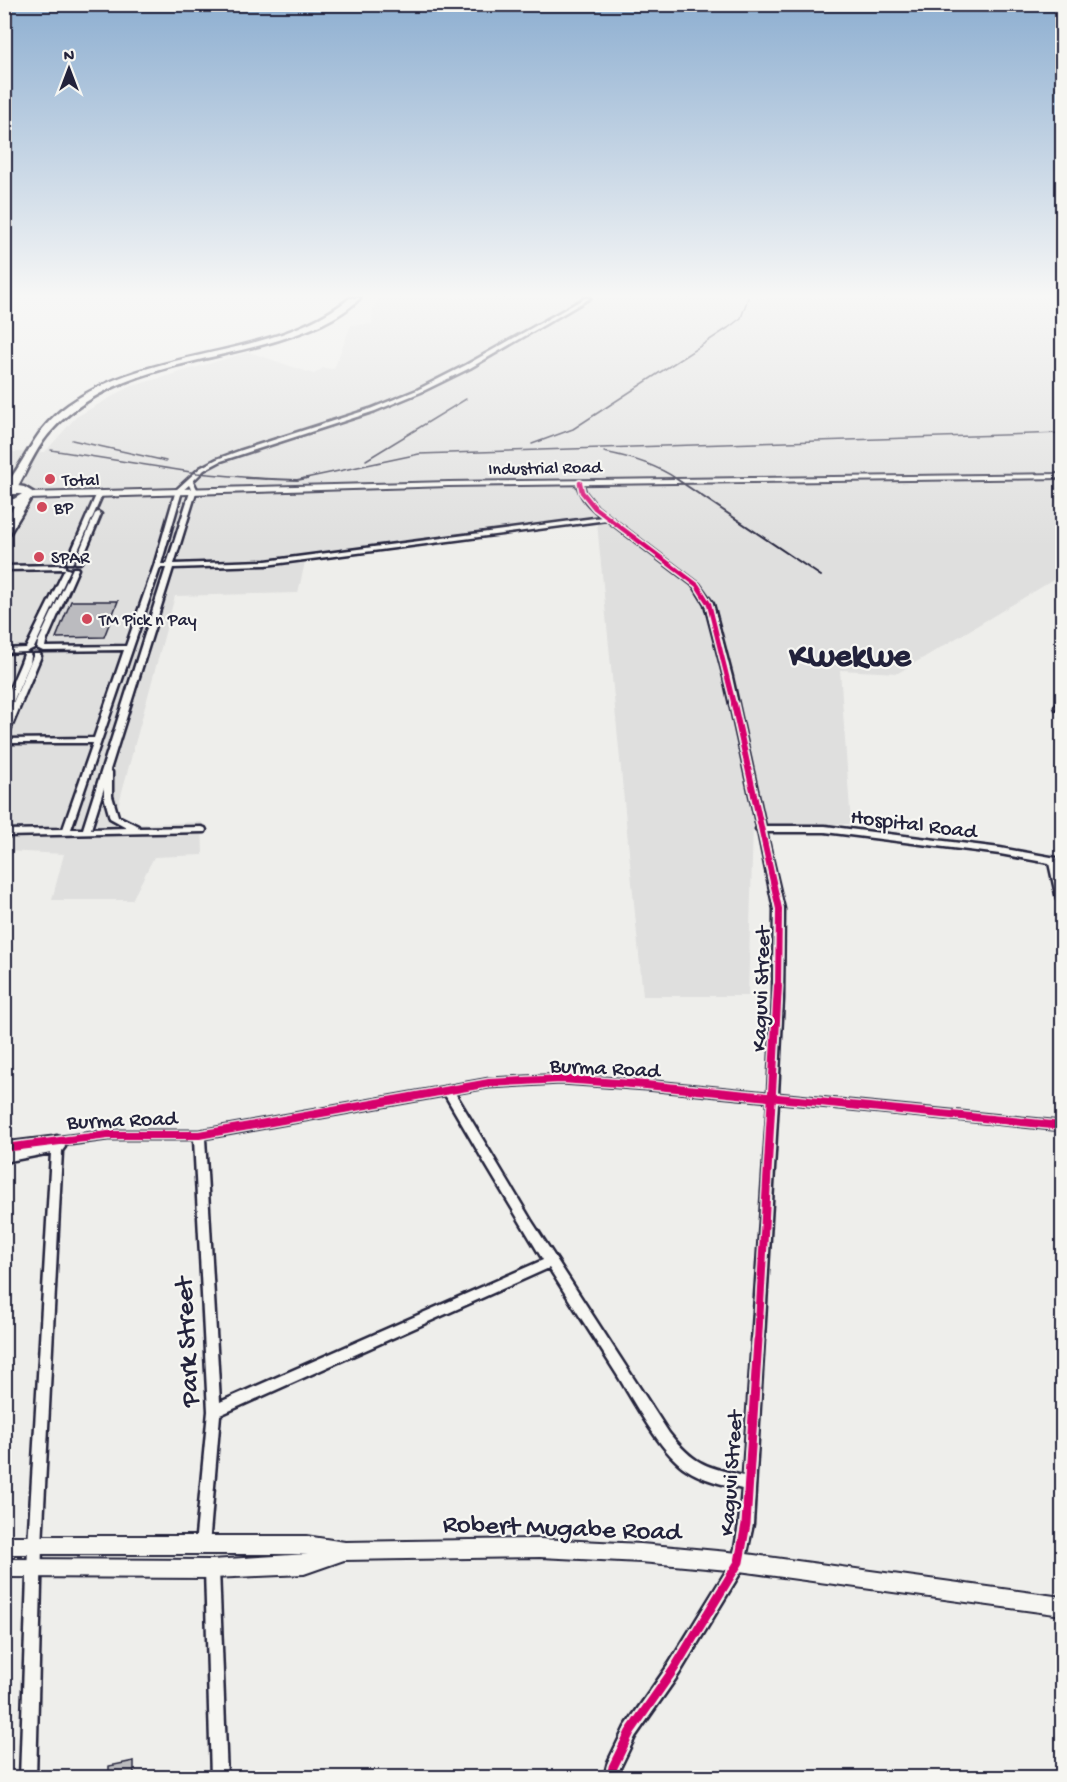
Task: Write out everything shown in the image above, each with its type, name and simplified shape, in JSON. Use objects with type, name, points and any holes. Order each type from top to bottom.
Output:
[{"type":"highway","points":[[6,528],[25,495],[26,470],[42,436],[51,424],[108,388],[126,381]]},
{"type":"highway","points":[[25,495],[7,490],[26,470],[57,429],[99,397],[135,381]]},
{"type":"highway","points":[[4,503],[25,495]]},
{"type":"street","points":[[86,832],[171,566],[192,485],[201,470],[219,460],[375,409],[436,381]]},
{"type":"street","name":"Industrial Road","points":[[25,495],[179,490],[192,485],[580,483],[1062,476]]},
{"type":"street","name":"Kaguvi Street","points":[[580,483],[587,500],[607,518],[697,585],[709,604],[728,677],[779,909],[778,988],[746,1524],[739,1562]]},
{"type":"street","points":[[66,832],[157,566],[179,490]]},
{"type":"street","points":[[4,713],[26,663],[27,652],[71,566],[104,493]]},
{"type":"street","points":[[157,566],[266,563],[607,518]]},
{"type":"street","points":[[4,568],[71,566]]},
{"type":"street","points":[[71,566],[42,642],[41,652],[5,741],[97,742]]},
{"type":"street","points":[[140,615],[156,615]]},
{"type":"street","points":[[4,653],[128,651]]},
{"type":"street","points":[[108,764],[108,796],[114,818],[132,828],[147,831]]},
{"type":"street","name":"Hospital Road","points":[[760,829],[825,830],[1000,851],[1058,862]]},
{"type":"street","points":[[4,833],[202,830]]},
{"type":"street","points":[[1058,862],[1062,899]]},
{"type":"street","name":"Burma Road","points":[[4,1148],[57,1145],[108,1135],[199,1135],[489,1083],[561,1079],[646,1085],[1062,1126]]},
{"type":"street","points":[[448,1090],[551,1262],[654,1420],[683,1459],[695,1468],[712,1475],[748,1484]]},
{"type":"street","name":"Park Street","points":[[199,1135],[214,1411],[202,1546]]},
{"type":"street","points":[[4,1158],[57,1145],[35,1546],[28,1778]]},
{"type":"street","points":[[214,1411],[551,1262]]},
{"type":"street","name":"Robert Mugabe Road","points":[[4,1545],[306,1545],[345,1551],[540,1548],[641,1553],[739,1562],[1062,1605]]},
{"type":"street","name":"Robert Mugabe Road","points":[[4,1568],[212,1569],[304,1565],[345,1551]]},
{"type":"street","points":[[611,1778],[613,1767],[630,1732],[674,1669],[739,1562]]},
{"type":"street","points":[[212,1569],[219,1778]]},
{"type":"shaded area","name":"Kwekwe","points":[[149,381],[1062,381],[1062,573],[898,673],[840,670],[851,824],[753,826],[748,996],[643,996],[597,523],[305,562],[298,593],[175,596],[113,825],[202,822],[203,855],[154,857],[132,900],[52,900],[64,854],[5,851],[5,452],[45,452],[76,417],[129,387]]},
{"type":"building","name":"TM Pick n Pay","points":[[71,601],[118,601],[104,637],[56,638]]},
{"type":"building","points":[[134,1761],[134,1778],[109,1778],[109,1766]]},
{"type":"railway","points":[[532,444],[573,429],[646,381]]},
{"type":"railway","points":[[366,460],[466,399]]},
{"type":"railway","points":[[301,479],[419,454],[1062,433]]},
{"type":"railway","points":[[72,440],[166,461]]},
{"type":"railway","points":[[51,450],[197,473],[263,479]]},
{"type":"railway","points":[[604,452],[642,462],[677,479]]},
{"type":"railway","points":[[246,478],[263,479]]},
{"type":"railway","points":[[263,479],[297,480],[308,478]]},
{"type":"railway","points":[[675,478],[821,576]]},
{"type":"cycle path","points":[[580,483],[582,492],[595,508],[697,585],[709,604],[728,677],[779,909],[778,999],[773,1099],[746,1524],[739,1562],[674,1669],[630,1732],[613,1767],[611,1778]]},
{"type":"cycle path","points":[[4,1148],[108,1135],[199,1135],[489,1083],[561,1079],[646,1085],[1062,1126]]},
{"type":"place","name":"Total","points":[[50,479]]},
{"type":"place","name":"BP","points":[[42,507]]},
{"type":"place","name":"SPAR","points":[[39,557]]},
{"type":"place","name":"TM Pick n Pay","points":[[87,619]]},
{"type":"district","name":"Kwekwe","points":[[850,653]]}]
